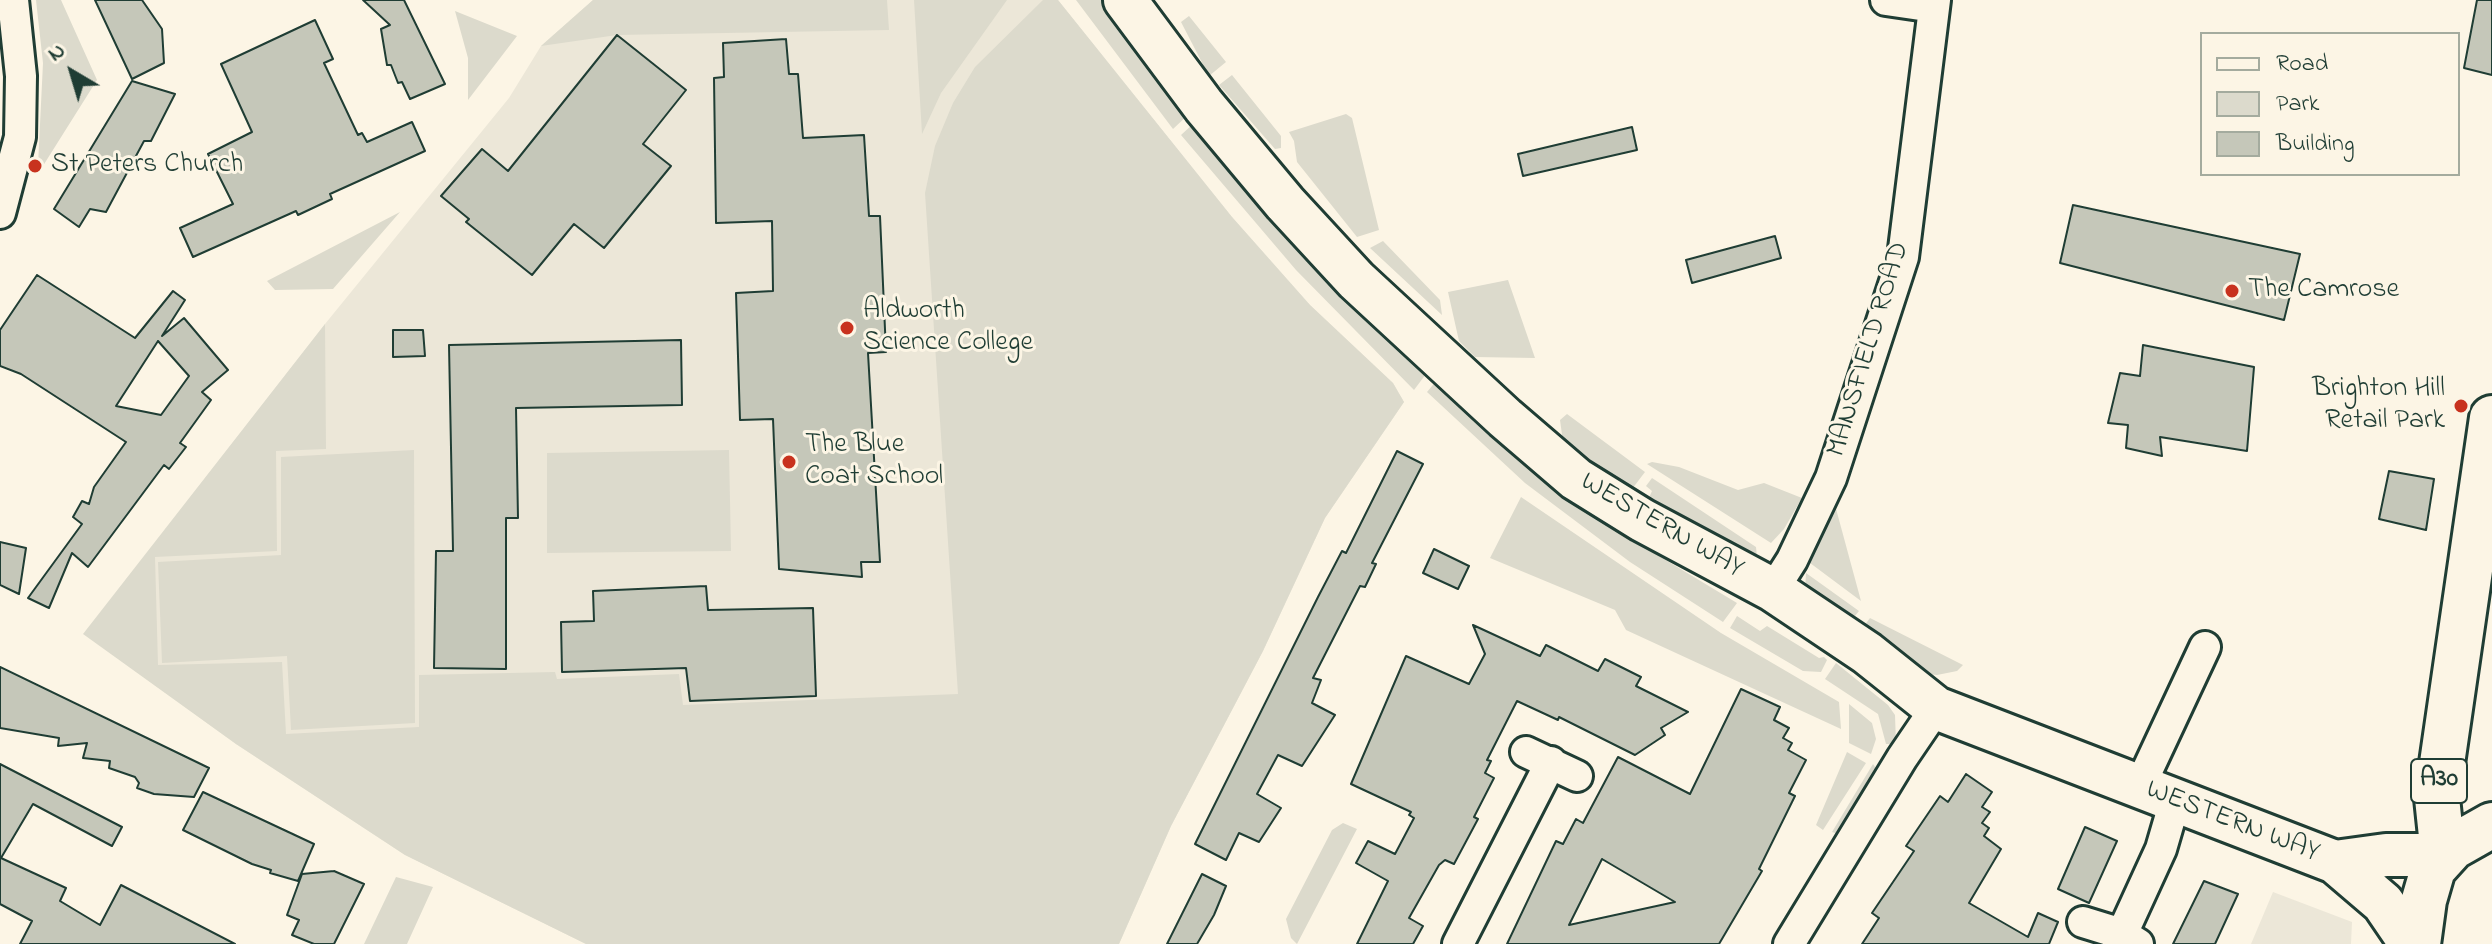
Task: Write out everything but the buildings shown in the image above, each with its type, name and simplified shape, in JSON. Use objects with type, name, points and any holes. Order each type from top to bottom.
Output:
[{"type":"main road","name":"A30","points":[[2492,418],[2437,798],[2443,855],[2492,825]]},
{"type":"main road","points":[[2418,944],[2424,900],[2433,869],[2443,855]]},
{"type":"street","points":[[0,213],[20,137],[21,76],[13,0]]},
{"type":"street","name":"WESTERN WAY","points":[[1125,0],[1204,106],[1285,203],[1356,280],[1576,479],[1642,520],[1773,590],[1867,653],[1936,708],[2335,862],[2383,903],[2411,944]]},
{"type":"street","points":[[1886,0],[1934,4]]},
{"type":"street","name":"MANSFIELD ROAD","points":[[1773,590],[1792,560],[1831,478],[1903,257],[1934,4]]},
{"type":"street","points":[[2083,922],[2130,939],[2161,849],[2157,794],[2205,647]]},
{"type":"street","points":[[1789,944],[1902,758],[1936,708]]},
{"type":"street","points":[[1458,944],[1551,763]]},
{"type":"street","name":"WESTERN WAY","points":[[2335,862],[2386,855],[2443,855]]},
{"type":"shaded area","name":"The Blue Coat School","points":[[593,0],[1058,0],[1232,217],[1310,305],[1393,383],[1404,402],[1325,518],[1263,651],[1171,826],[1119,944],[586,944],[405,855],[236,744],[84,634],[325,324],[509,98],[541,46]]},
{"type":"shaded area","points":[[2273,892],[2352,922],[2351,944],[2251,944]]},
{"type":"green space","points":[[36,0],[61,0],[97,80],[41,169],[38,165],[43,63]]},
{"type":"green space","points":[[593,0],[887,0],[889,30],[617,35],[541,46]]},
{"type":"green space","points":[[914,0],[1007,0],[941,93],[922,134]]},
{"type":"green space","points":[[1043,0],[1058,0],[1232,217],[1310,305],[1393,383],[1404,402],[1325,518],[1263,651],[1171,826],[1119,944],[586,944],[405,855],[236,744],[83,634],[325,324],[326,449],[276,451],[277,551],[155,557],[158,665],[282,662],[286,734],[419,727],[419,675],[555,672],[557,679],[679,674],[683,705],[958,694],[925,193],[935,146],[953,103],[975,67]]},
{"type":"green space","points":[[1076,0],[1102,0],[1189,114],[1173,129]]},
{"type":"green space","points":[[455,11],[517,36],[468,100],[468,58]]},
{"type":"green space","points":[[1189,16],[1226,62],[1209,76],[1181,22]]},
{"type":"green space","points":[[1232,75],[1281,136],[1281,148],[1275,149],[1219,85]]},
{"type":"green space","points":[[1346,114],[1352,118],[1379,230],[1357,237],[1297,162],[1294,141],[1289,132]]},
{"type":"green space","points":[[1194,123],[1429,370],[1414,390],[1296,270],[1181,135]]},
{"type":"green space","points":[[400,212],[333,289],[275,290],[267,281]]},
{"type":"green space","points":[[1383,241],[1440,300],[1442,315],[1370,248]]},
{"type":"green space","points":[[1508,280],[1535,358],[1475,357],[1459,341],[1448,292]]},
{"type":"green space","points":[[1437,380],[1659,556],[1737,603],[1723,622],[1630,562],[1525,483],[1427,392]]},
{"type":"green space","points":[[1567,414],[1645,472],[1629,493],[1564,449],[1560,420]]},
{"type":"green space","points":[[414,450],[415,723],[291,730],[287,656],[162,663],[158,562],[281,555],[281,457]]},
{"type":"green space","points":[[729,450],[731,551],[547,553],[547,453]]},
{"type":"green space","points":[[1652,462],[1679,467],[1738,490],[1764,483],[1802,498],[1784,529],[1771,543],[1647,464]]},
{"type":"green space","points":[[1652,478],[1756,547],[1757,557],[1740,557],[1647,502],[1652,491],[1646,486]]},
{"type":"green space","points":[[1521,497],[1721,633],[1839,702],[1841,729],[1626,630],[1615,610],[1490,558]]},
{"type":"green space","points":[[1835,505],[1861,601],[1806,560]]},
{"type":"green space","points":[[1806,573],[1859,611],[1846,627],[1805,592]]},
{"type":"green space","points":[[1737,616],[1760,631],[1767,626],[1819,658],[1824,657],[1827,660],[1821,672],[1803,671],[1730,628]]},
{"type":"green space","points":[[1870,618],[1963,665],[1957,671],[1937,675],[1909,672],[1855,638]]},
{"type":"green space","points":[[1836,663],[1888,705],[1895,715],[1896,744],[1886,744],[1878,714],[1825,679]]},
{"type":"green space","points":[[1849,704],[1872,723],[1876,739],[1871,754],[1849,743]]},
{"type":"green space","points":[[1847,752],[1866,763],[1823,830],[1816,825]]},
{"type":"green space","points":[[1873,764],[1878,771],[1838,834],[1832,832]]},
{"type":"green space","points":[[1343,823],[1357,829],[1297,944],[1291,938],[1286,919],[1332,830]]},
{"type":"green space","points":[[396,877],[433,887],[407,944],[364,944]]},
{"type":"place","name":"St Peters Church","points":[[35,166]]},
{"type":"place","name":"The Camrose","points":[[2232,291]]},
{"type":"place","name":"Aldworth Science College","points":[[847,328]]},
{"type":"place","name":"Brighton Hill Retail Park","points":[[2461,406]]},
{"type":"place","name":"The Blue Coat School","points":[[789,462]]}]
